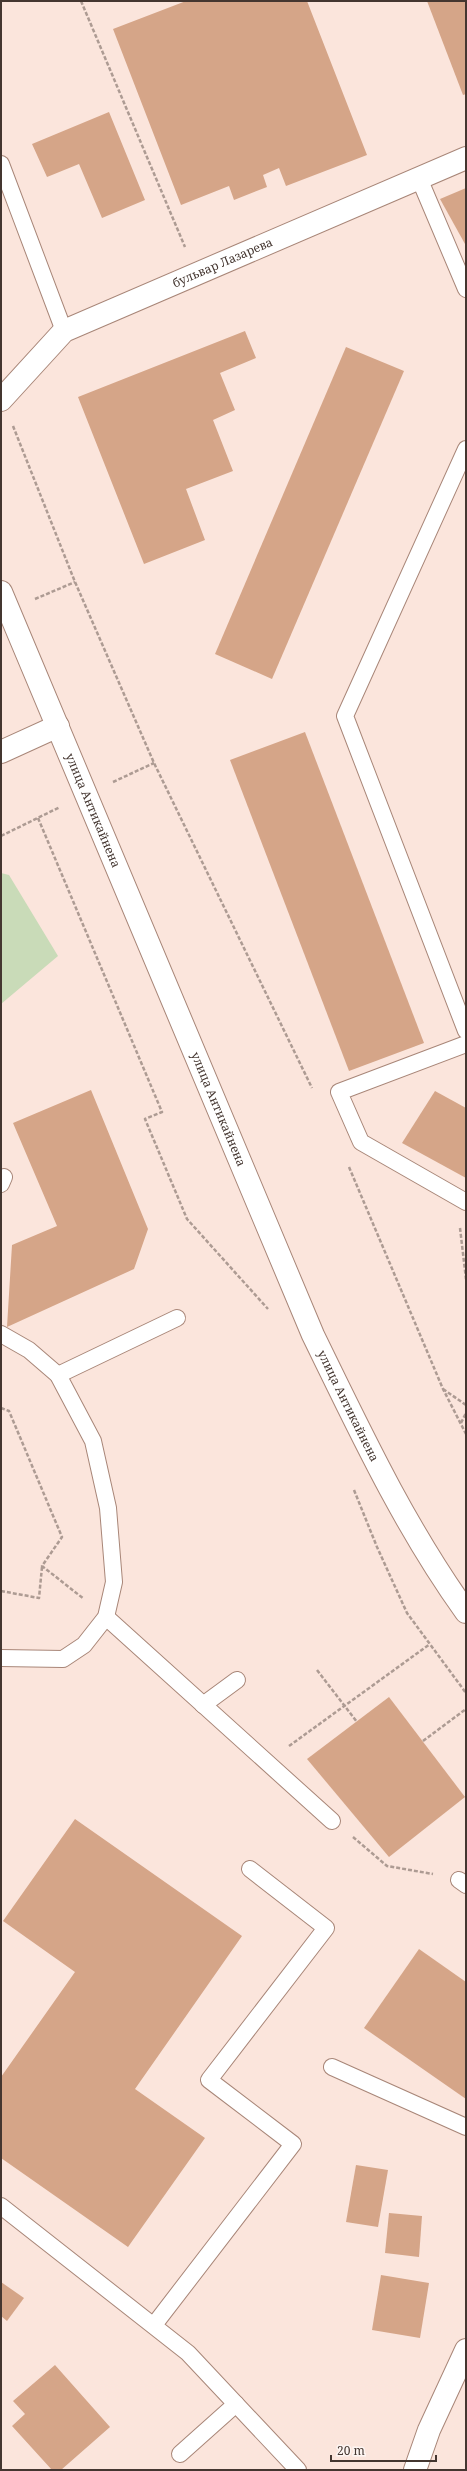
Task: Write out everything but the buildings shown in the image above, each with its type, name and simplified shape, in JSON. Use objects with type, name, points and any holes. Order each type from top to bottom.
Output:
[{"type":"main road","name":"бульвар Лазарева","points":[[2,399],[64,331],[466,158]]},
{"type":"main road","name":"улица Антикайнена","points":[[5,602],[313,1335],[371,1454],[442,1578],[466,1612]]},
{"type":"main road","points":[[1,752],[58,726]]},
{"type":"main road","points":[[416,2470],[429,2430],[466,2350]]},
{"type":"lane","points":[[1,164],[64,331]]},
{"type":"lane","points":[[419,178],[466,287]]},
{"type":"lane","points":[[466,449],[345,716],[466,1031]]},
{"type":"lane","points":[[466,1044],[339,1092],[361,1142],[466,1202]]},
{"type":"lane","points":[[58,1375],[177,1318]]},
{"type":"lane","points":[[1,1334],[29,1350],[58,1375],[93,1441],[108,1508],[114,1582],[106,1617],[84,1645],[63,1659],[1,1658]]},
{"type":"lane","points":[[106,1617],[332,1821]]},
{"type":"lane","points":[[203,1704],[237,1680]]},
{"type":"lane","points":[[154,2325],[293,2144],[209,2080],[326,1928],[250,1869]]},
{"type":"lane","points":[[332,2067],[466,2127]]},
{"type":"lane","points":[[1,2206],[188,2353],[298,2470]]},
{"type":"lane","points":[[180,2454],[236,2404]]},
{"type":"path","points":[[81,1],[196,274]]},
{"type":"path","points":[[2,399],[75,582],[154,763],[314,1092]]},
{"type":"path","points":[[5,602],[75,582]]},
{"type":"path","points":[[38,818],[162,1112],[145,1119],[187,1219],[272,1313]]},
{"type":"path","points":[[348,1164],[443,1389],[466,1434]]},
{"type":"path","points":[[443,1389],[466,1405]]},
{"type":"path","points":[[1,1408],[9,1412],[62,1537],[42,1566],[39,1598],[1,1591]]},
{"type":"path","points":[[461,1424],[466,1413]]},
{"type":"path","points":[[351,1483],[377,1548],[407,1613],[466,1693]]},
{"type":"path","points":[[42,1566],[106,1617]]},
{"type":"path","points":[[267,1762],[430,1644]]},
{"type":"path","points":[[317,1670],[357,1722]]},
{"type":"path","points":[[423,1741],[466,1709]]},
{"type":"path","points":[[332,1821],[387,1866],[462,1882]]},
{"type":"green space","points":[[1,873],[9,875],[58,956],[1,1004]]}]
